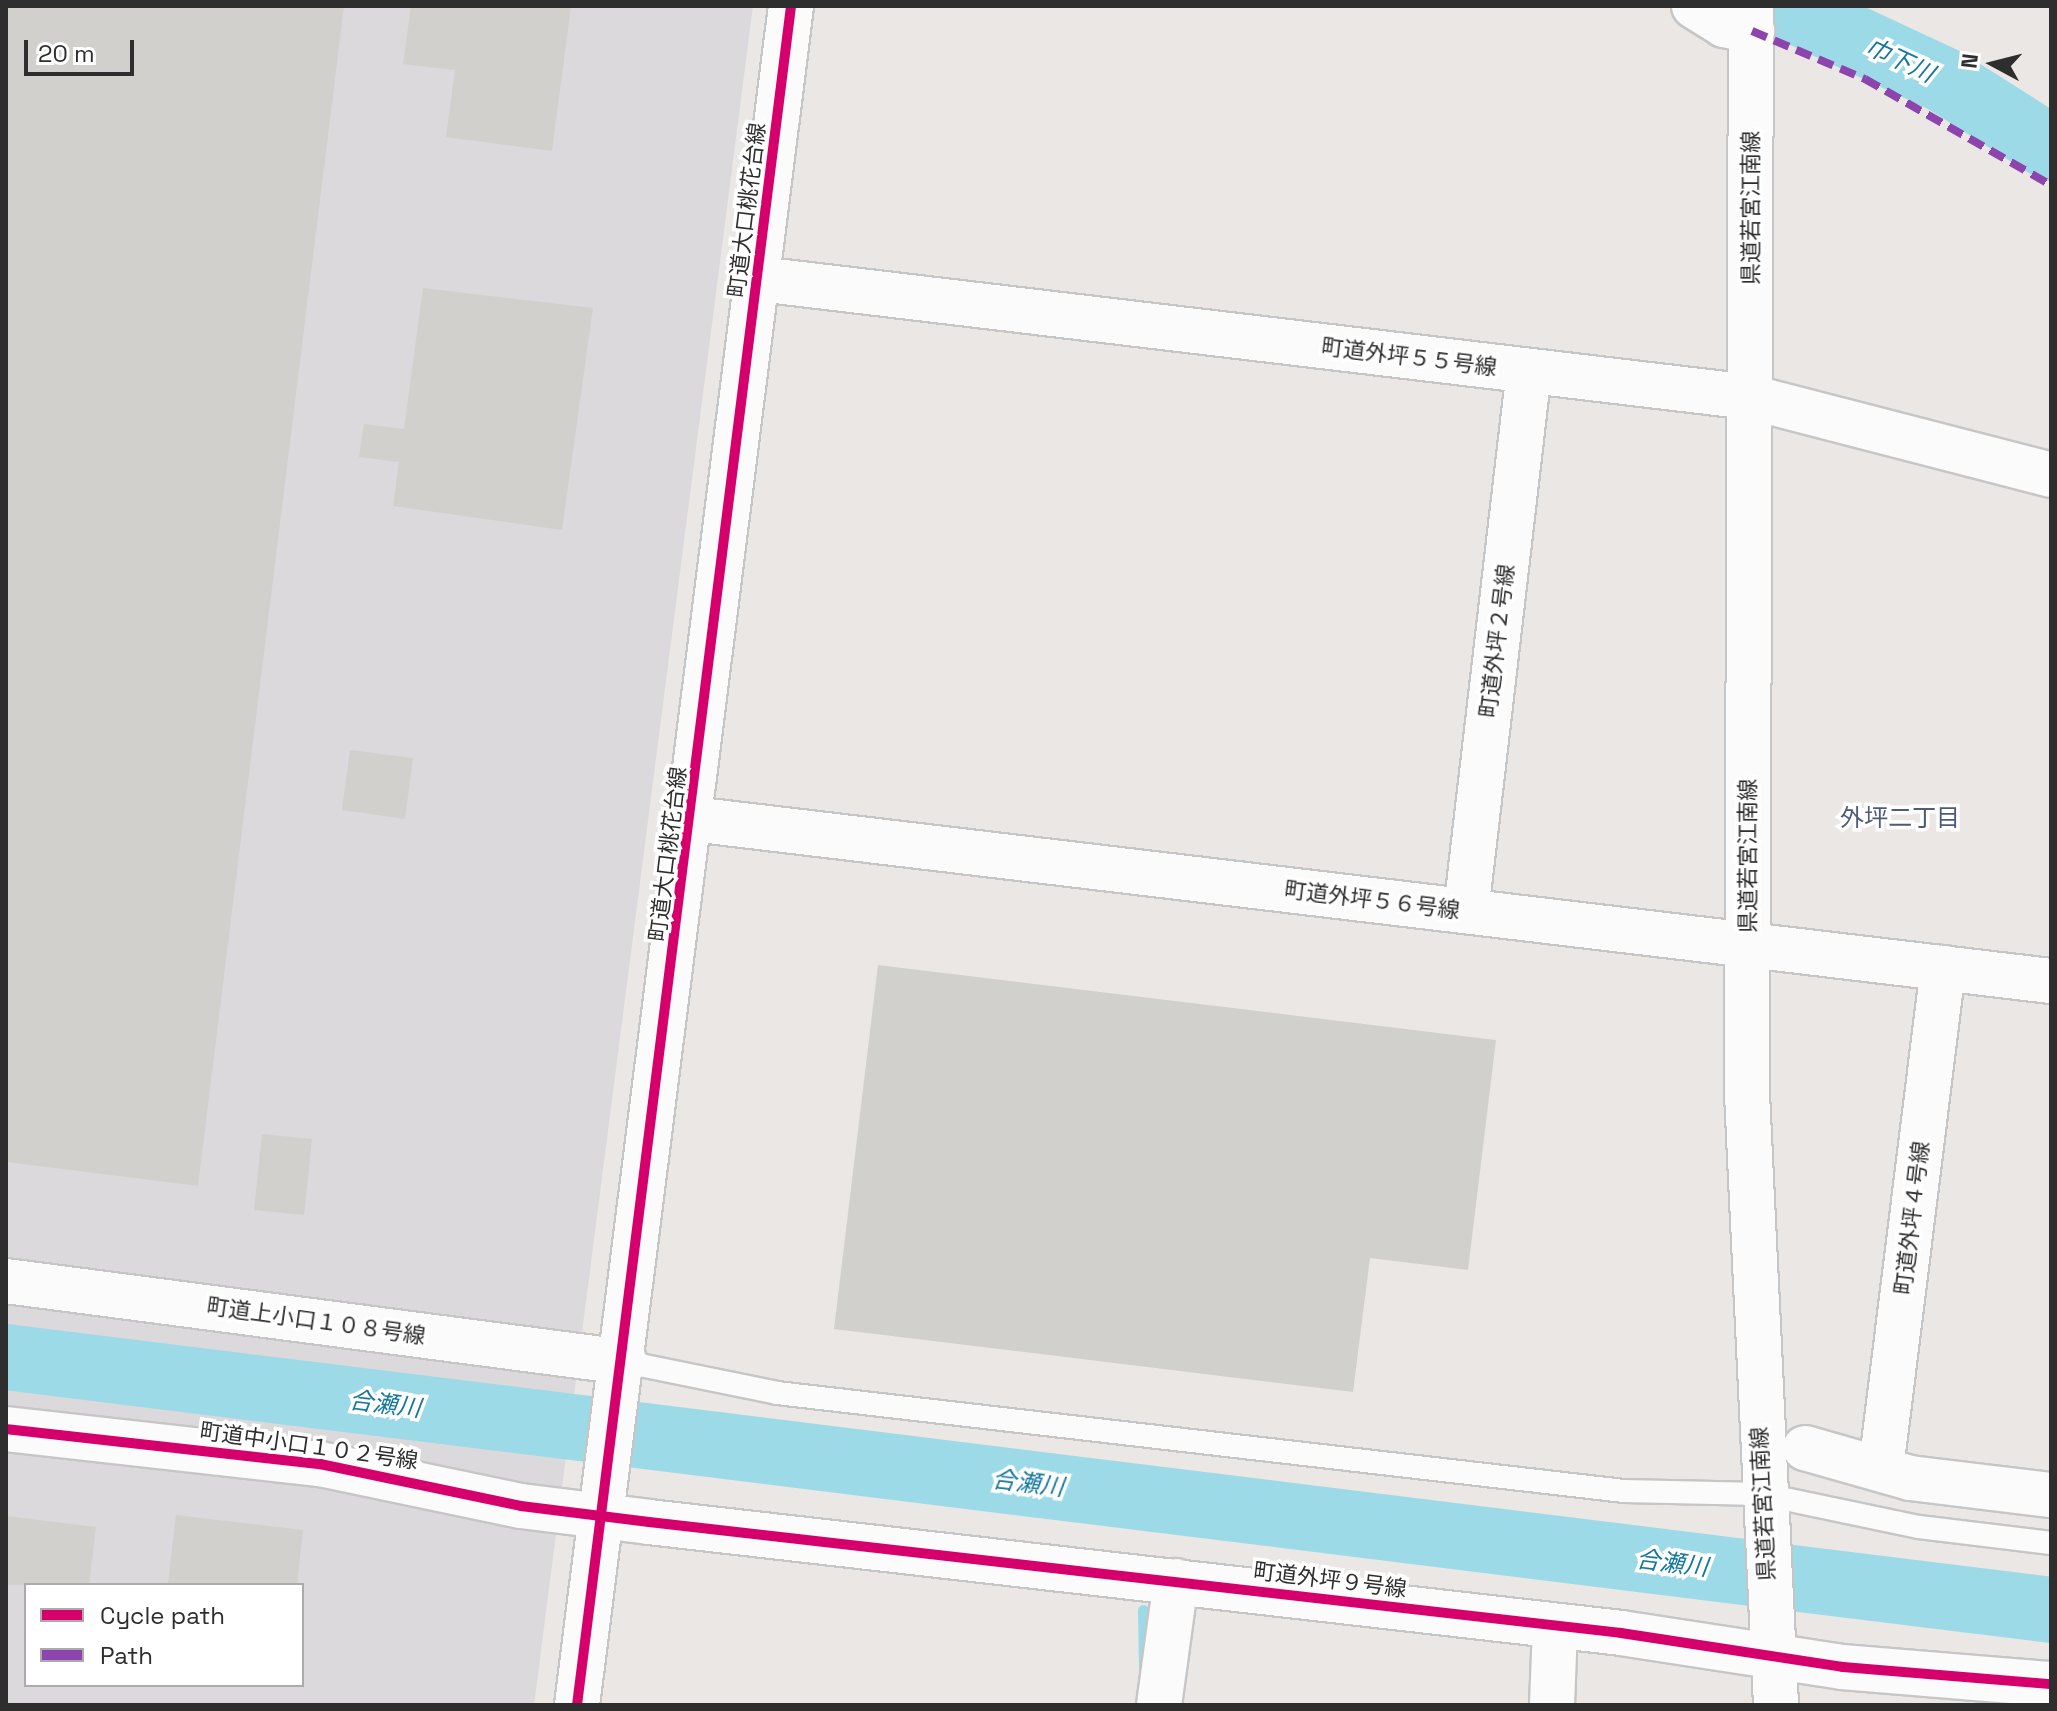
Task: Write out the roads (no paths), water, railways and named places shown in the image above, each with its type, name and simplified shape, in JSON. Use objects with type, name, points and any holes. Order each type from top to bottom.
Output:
[{"type":"street","name":"町道大口桃花台線","points":[[577,1705],[624,1370],[791,6]]},
{"type":"street","points":[[1694,6],[1724,25],[1752,18]]},
{"type":"street","name":"県道若宮江南線","points":[[1752,18],[1747,944],[1761,1502],[1776,1705]]},
{"type":"street","name":"町道外坪５５号線","points":[[759,279],[1750,397],[2051,475]]},
{"type":"street","name":"町道外坪２号線","points":[[1477,912],[1540,372]]},
{"type":"street","name":"町道外坪５６号線","points":[[692,819],[2051,981]]},
{"type":"street","name":"町道外坪４号線","points":[[1881,1468],[1943,968]]},
{"type":"street","name":"町道上小口１０８号線","points":[[6,1281],[624,1370]]},
{"type":"street","name":"町道中小口１０２号線","points":[[6,1429],[320,1464],[605,1510]]},
{"type":"street","points":[[1805,1448],[1881,1468],[2051,1495]]},
{"type":"street","name":"町道外坪９号線","points":[[605,1510],[1555,1627],[2051,1684]]},
{"type":"street","points":[[1159,1705],[1176,1581]]},
{"type":"street","points":[[1552,1705],[1555,1627]]},
{"type":"lane","points":[[624,1370],[793,1395],[1624,1491],[1761,1502],[1919,1527],[2051,1543]]},
{"type":"waterway","name":"巾下川","points":[[1785,6],[1944,80],[2051,148]]},
{"type":"waterway","name":"合瀬川","points":[[6,1357],[2051,1610]]},
{"type":"waterway","points":[[1143,1610],[1144,1670]]},
{"type":"district","name":"外坪二丁目","points":[[1900,818]]}]
